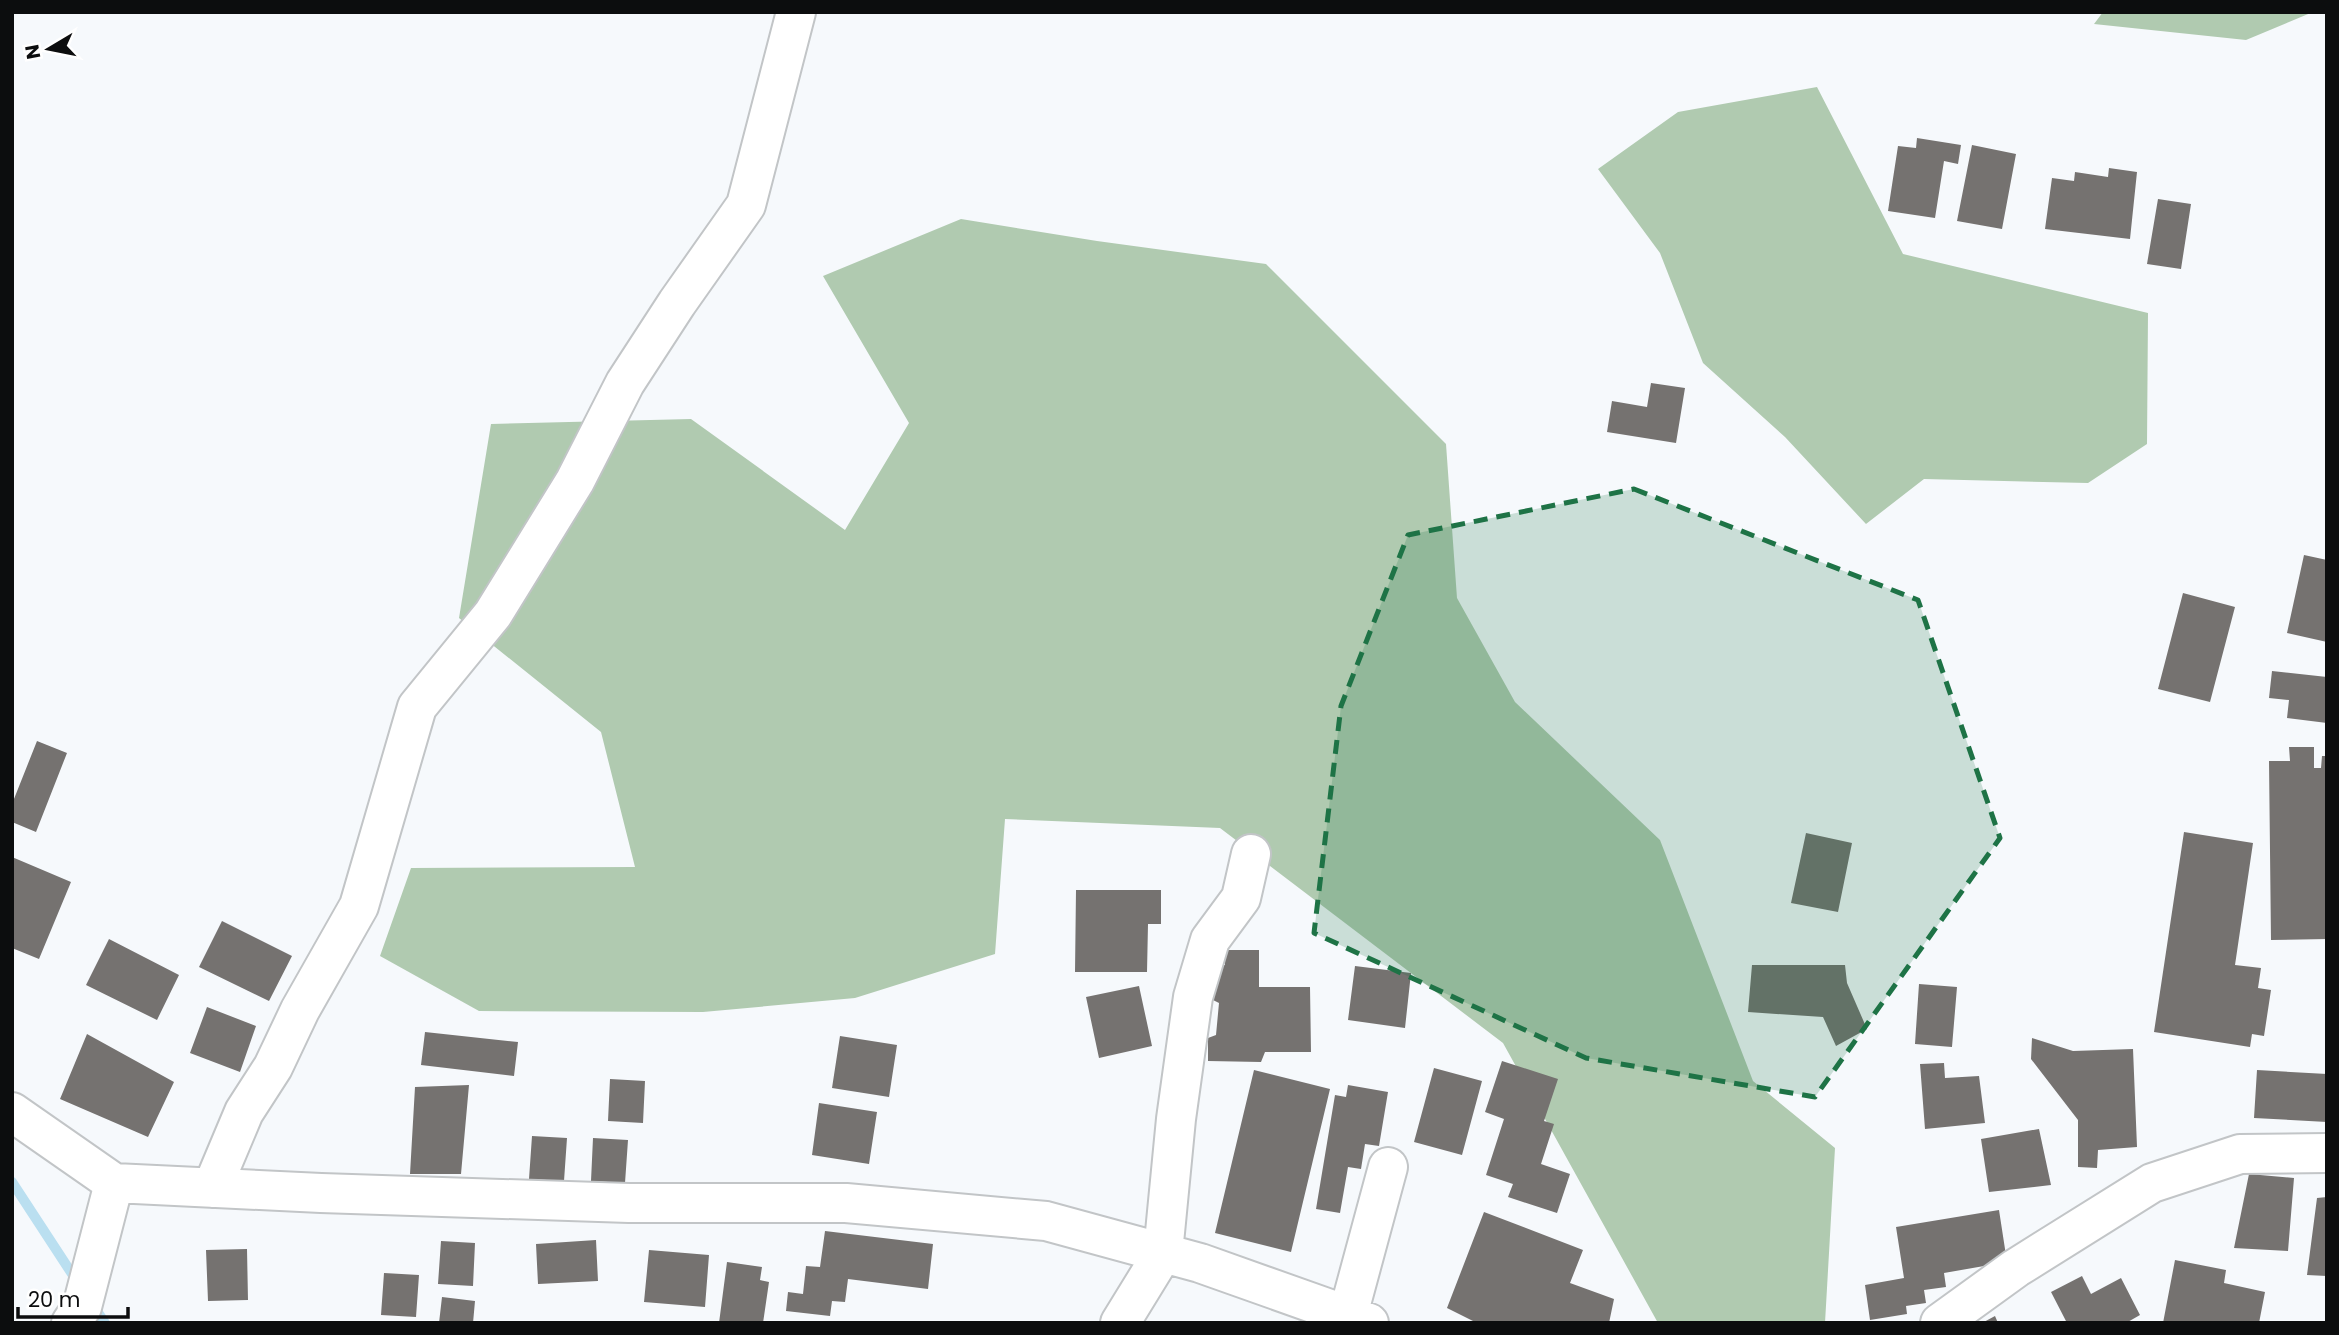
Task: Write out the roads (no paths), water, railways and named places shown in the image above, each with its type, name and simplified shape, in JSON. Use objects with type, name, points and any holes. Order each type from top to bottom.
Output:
[{"type":"street","points":[[212,1188],[244,1112],[273,1067],[300,1010],[359,906],[417,707],[493,614],[575,481],[625,383],[746,205],[796,12]]},
{"type":"street","points":[[1120,1323],[1163,1252],[1176,1119],[1193,997],[1210,940],[1241,898],[1251,854]]},
{"type":"street","points":[[12,1112],[114,1183],[629,1203],[846,1203],[1046,1221],[1200,1263],[1358,1319],[1388,1167]]},
{"type":"street","points":[[1940,1323],[2016,1268],[2152,1183],[2240,1154],[2327,1153]]},
{"type":"street","points":[[71,1323],[82,1307],[114,1183]]},
{"type":"waterway","points":[[12,1182],[78,1283]]},
{"type":"waterway","points":[[93,1305],[105,1323]]}]
